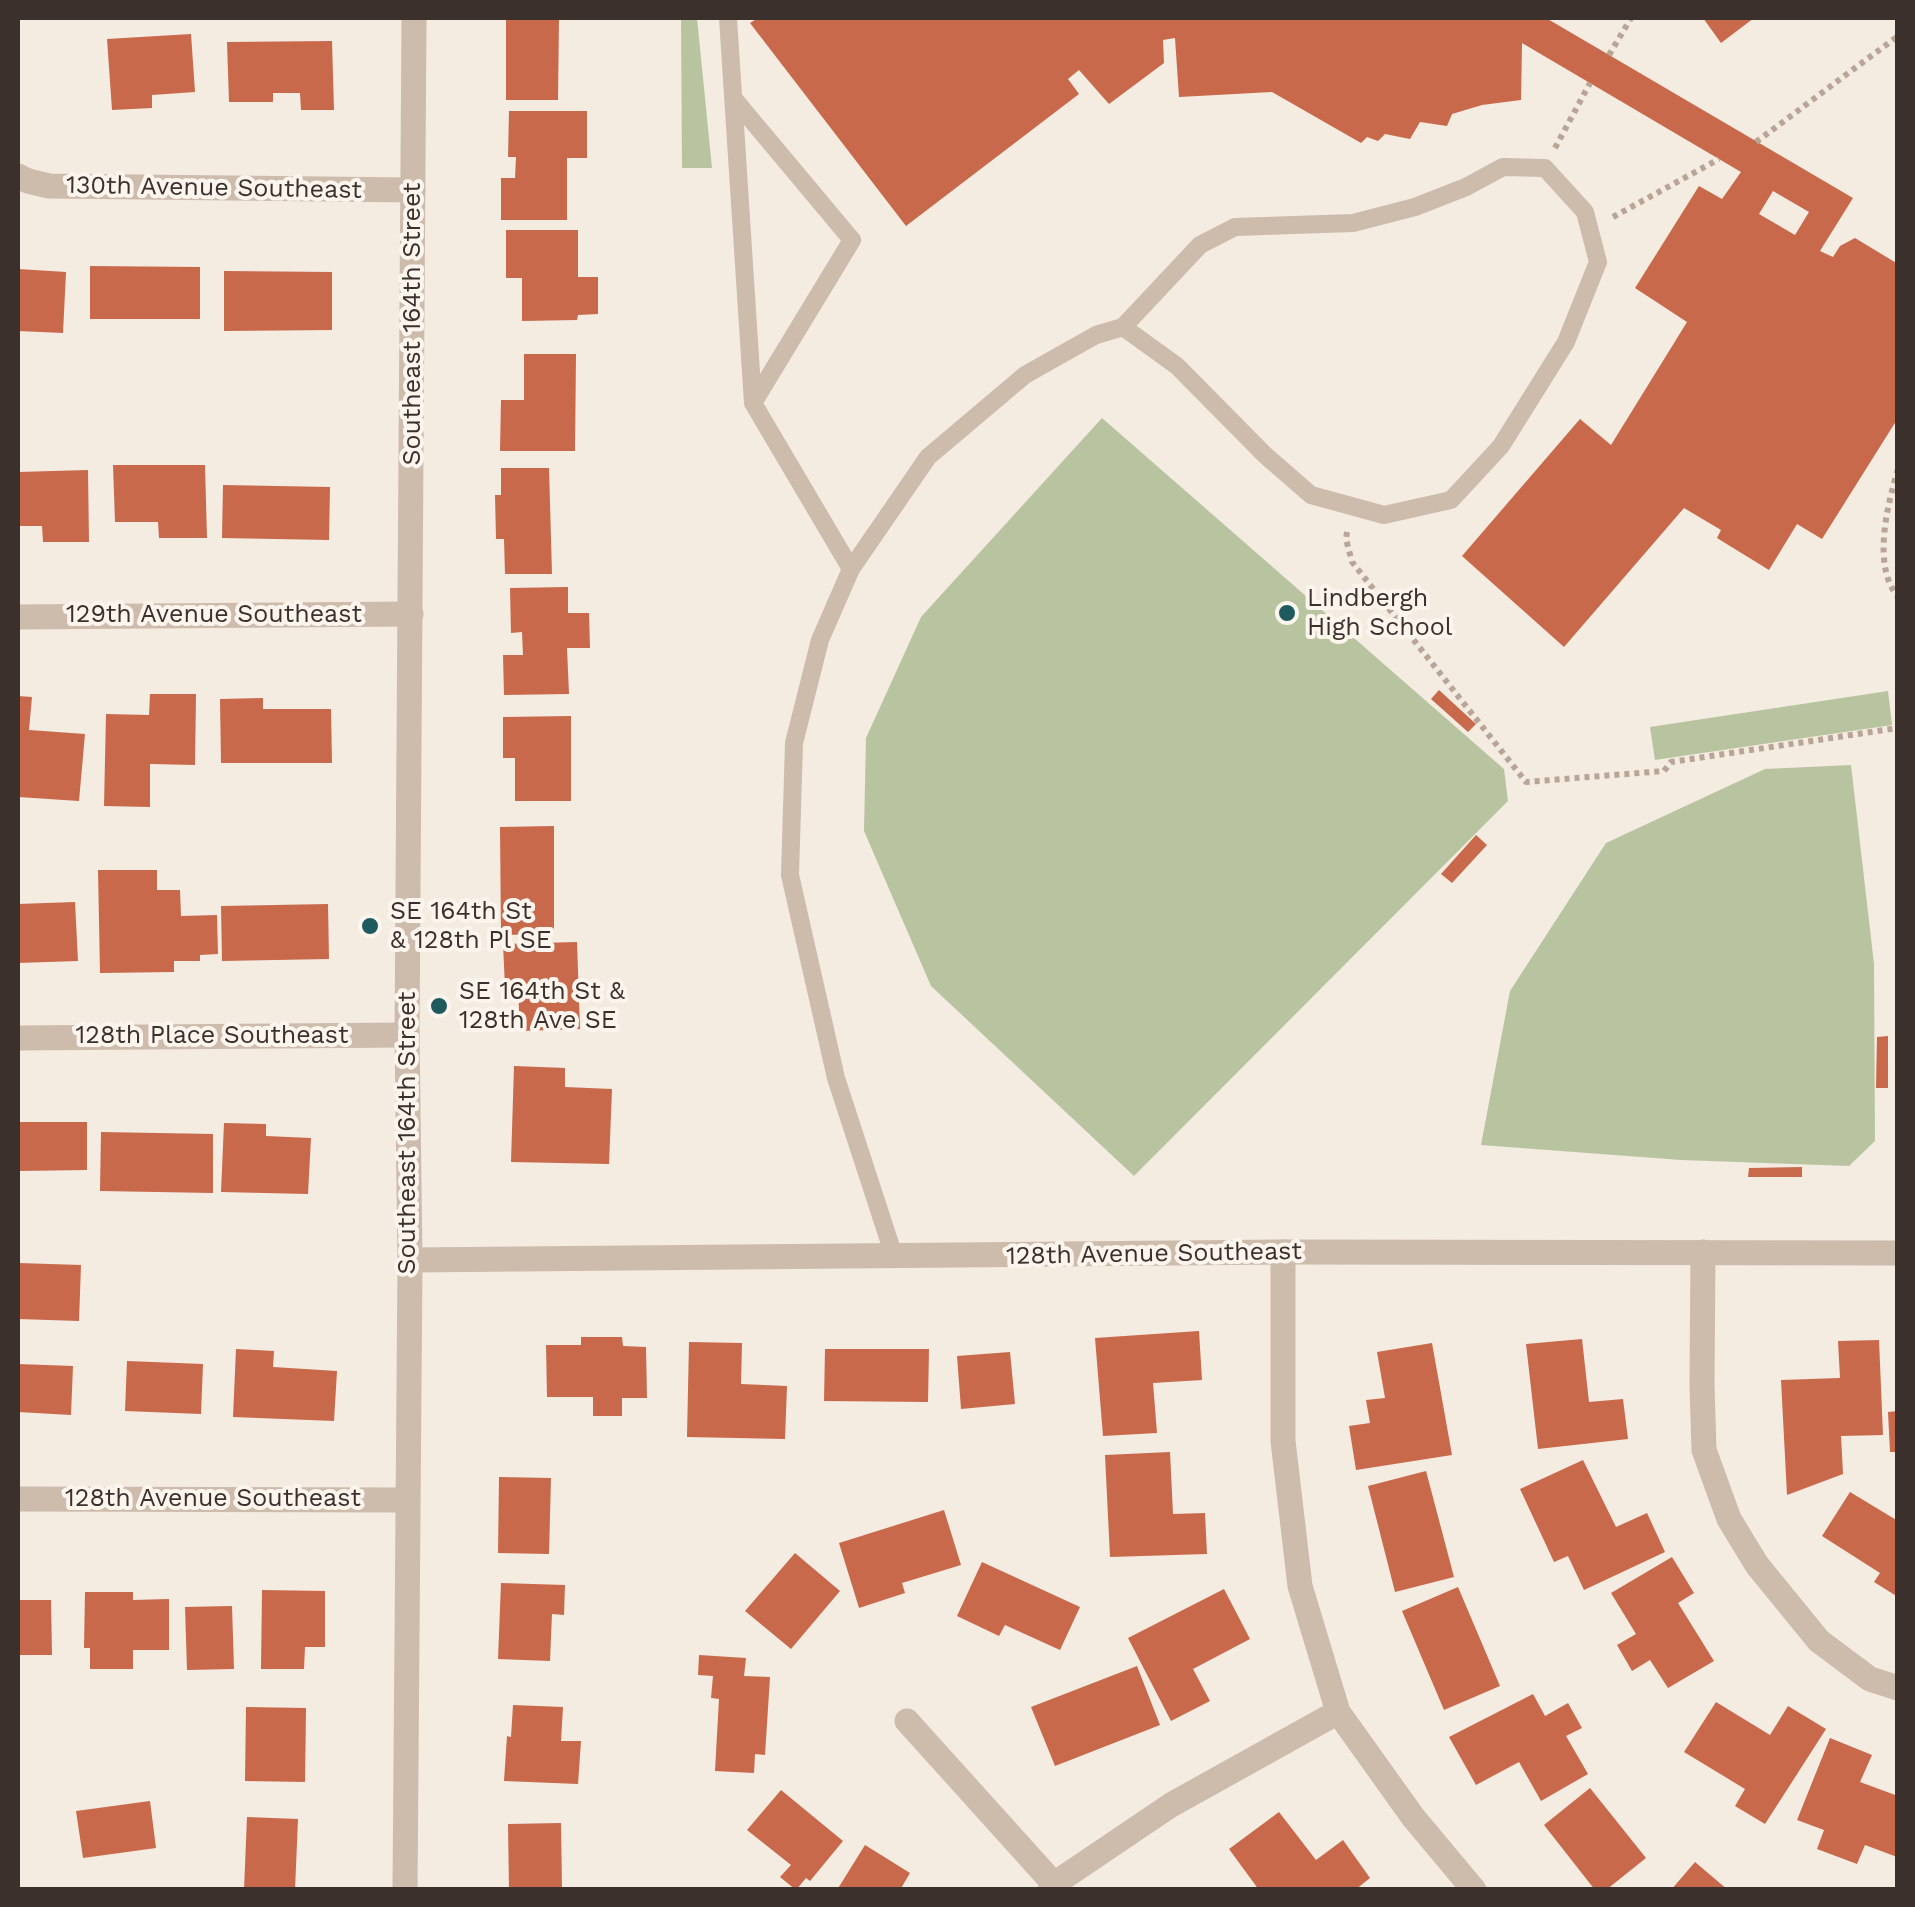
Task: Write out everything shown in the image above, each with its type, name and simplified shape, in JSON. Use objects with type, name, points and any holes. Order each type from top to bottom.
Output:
[{"type":"street","name":"Southeast 164th Street","points":[[405,1890],[414,18]]},
{"type":"street","name":"130th Avenue Southeast","points":[[18,176],[49,186],[414,190]]},
{"type":"street","name":"129th Avenue Southeast","points":[[18,616],[411,614]]},
{"type":"street","name":"128th Place Southeast","points":[[18,1038],[407,1035]]},
{"type":"street","name":"128th Avenue Southeast","points":[[410,1260],[1284,1252],[1898,1253]]},
{"type":"street","points":[[1284,1252],[1283,1441],[1300,1586],[1338,1712],[1413,1817],[1474,1890]]},
{"type":"street","points":[[1703,1252],[1704,1450],[1729,1519],[1757,1566],[1819,1641],[1870,1678],[1898,1688]]},
{"type":"street","name":"128th Avenue Southeast","points":[[18,1499],[408,1500]]},
{"type":"street","points":[[907,1721],[1052,1887],[1171,1805],[1338,1712]]},
{"type":"lane","points":[[728,18],[753,403],[851,569]]},
{"type":"lane","points":[[734,99],[852,240],[753,403]]},
{"type":"lane","points":[[894,1256],[836,1078],[790,875],[794,743],[820,640],[851,569],[928,458],[1025,375],[1096,335],[1122,327],[1200,245],[1235,228],[1353,223],[1415,207],[1504,167],[1544,168],[1585,212],[1598,262],[1566,342],[1502,446],[1451,500],[1384,515],[1311,495],[1265,455],[1178,366],[1122,327]]},
{"type":"path","points":[[1609,55],[1631,18]]},
{"type":"path","points":[[1756,142],[1897,37]]},
{"type":"path","points":[[1544,168],[1590,83]]},
{"type":"path","points":[[1590,230],[1719,159]]},
{"type":"path","points":[[1898,469],[1886,515],[1884,572],[1898,597]]},
{"type":"path","points":[[1350,506],[1346,540],[1352,562],[1526,782],[1664,771],[1671,762],[1898,728]]},
{"type":"green space","points":[[681,18],[697,18],[712,168],[682,168]]},
{"type":"green space","points":[[1102,418],[1504,769],[1508,801],[1134,1176],[931,986],[864,831],[866,738],[921,617]]},
{"type":"green space","points":[[1888,691],[1892,725],[1655,760],[1650,727]]},
{"type":"green space","points":[[1851,765],[1874,964],[1875,1141],[1849,1166],[1681,1160],[1481,1145],[1510,991],[1606,843],[1765,769]]},
{"type":"building","points":[[506,18],[559,18],[558,100],[506,100]]},
{"type":"building","points":[[758,18],[1546,18],[1853,198],[1820,251],[1833,257],[1840,246],[1855,238],[1898,264],[1898,418],[1822,539],[1797,524],[1769,570],[1717,538],[1721,530],[1684,508],[1564,647],[1462,556],[1580,419],[1611,445],[1687,322],[1635,288],[1699,186],[1722,199],[1741,172],[1522,43],[1521,100],[1452,114],[1447,126],[1420,122],[1410,139],[1385,134],[1378,141],[1367,137],[1361,143],[1272,92],[1179,97],[1175,38],[1163,40],[1164,63],[1109,104],[1079,70],[1068,79],[1079,94],[906,226],[750,23]],"holes":[[[1773,191],[1809,212],[1795,235],[1759,214]]]},
{"type":"building","points":[[1703,18],[1754,18],[1721,43]]},
{"type":"building","points":[[191,34],[195,92],[152,95],[152,108],[112,110],[107,39]]},
{"type":"building","points":[[332,41],[334,110],[301,110],[300,93],[273,93],[273,102],[229,102],[227,42]]},
{"type":"building","points":[[509,111],[587,111],[587,158],[567,158],[567,220],[501,220],[501,178],[515,178],[516,157],[508,157]]},
{"type":"building","points":[[506,230],[578,230],[578,277],[598,277],[598,314],[578,315],[577,320],[522,321],[522,278],[506,278]]},
{"type":"building","points":[[90,266],[200,267],[200,319],[90,319]]},
{"type":"building","points":[[18,269],[66,272],[63,333],[18,331]]},
{"type":"building","points":[[224,271],[332,272],[332,330],[224,331]]},
{"type":"building","points":[[524,354],[576,354],[575,451],[500,451],[501,400],[524,400]]},
{"type":"building","points":[[113,465],[205,465],[207,538],[159,538],[158,522],[115,522]]},
{"type":"building","points":[[501,468],[549,468],[552,574],[505,574],[504,539],[496,539],[495,495],[501,495]]},
{"type":"building","points":[[88,470],[89,542],[43,542],[42,526],[18,526],[18,472]]},
{"type":"building","points":[[223,485],[330,487],[329,540],[222,538]]},
{"type":"building","points":[[568,587],[568,613],[589,613],[590,648],[567,648],[569,694],[504,695],[503,655],[523,655],[522,632],[511,633],[510,588]]},
{"type":"building","points":[[1439,690],[1476,724],[1468,732],[1431,699]]},
{"type":"building","points":[[150,694],[196,694],[195,765],[150,764],[150,807],[104,806],[106,714],[149,715]]},
{"type":"building","points":[[18,696],[32,697],[29,730],[85,734],[79,801],[18,797]]},
{"type":"building","points":[[263,698],[263,709],[331,709],[332,763],[221,763],[220,699]]},
{"type":"building","points":[[571,716],[571,801],[515,801],[515,758],[503,758],[503,717]]},
{"type":"building","points":[[554,826],[554,934],[501,935],[500,827]]},
{"type":"building","points":[[1476,835],[1487,845],[1452,883],[1441,874]]},
{"type":"building","points":[[98,870],[157,870],[157,890],[180,890],[181,916],[217,915],[218,954],[200,955],[200,961],[174,961],[174,972],[100,973]]},
{"type":"building","points":[[75,902],[78,961],[18,963],[18,904]]},
{"type":"building","points":[[328,904],[329,959],[222,961],[221,906]]},
{"type":"building","points":[[577,942],[580,1029],[520,1031],[518,987],[505,987],[503,944]]},
{"type":"building","points":[[1888,1036],[1888,1088],[1876,1088],[1877,1037]]},
{"type":"building","points":[[514,1066],[565,1068],[565,1087],[612,1089],[609,1164],[511,1162]]},
{"type":"building","points":[[18,1122],[87,1122],[87,1170],[18,1171]]},
{"type":"building","points":[[224,1123],[266,1124],[266,1136],[311,1138],[308,1194],[221,1192]]},
{"type":"building","points":[[101,1132],[213,1134],[213,1193],[100,1191]]},
{"type":"building","points":[[1802,1167],[1802,1177],[1748,1177],[1749,1168]]},
{"type":"building","points":[[18,1263],[81,1265],[79,1321],[18,1319]]},
{"type":"building","points":[[1199,1331],[1202,1380],[1153,1383],[1157,1433],[1103,1436],[1095,1338]]},
{"type":"building","points":[[581,1337],[622,1337],[623,1346],[646,1347],[647,1398],[622,1398],[622,1416],[593,1416],[593,1397],[547,1397],[546,1345],[581,1345]]},
{"type":"building","points":[[1582,1339],[1589,1402],[1623,1399],[1628,1439],[1538,1449],[1526,1344]]},
{"type":"building","points":[[1879,1340],[1883,1435],[1841,1436],[1843,1474],[1787,1495],[1781,1380],[1840,1378],[1838,1341]]},
{"type":"building","points":[[689,1342],[742,1343],[741,1384],[787,1386],[785,1439],[687,1437]]},
{"type":"building","points":[[1432,1343],[1452,1455],[1356,1470],[1349,1426],[1370,1423],[1366,1400],[1385,1398],[1377,1352]]},
{"type":"building","points":[[236,1349],[274,1351],[273,1367],[337,1371],[334,1421],[233,1417]]},
{"type":"building","points":[[825,1349],[929,1349],[928,1402],[824,1401]]},
{"type":"building","points":[[1010,1352],[1015,1404],[961,1409],[957,1356]]},
{"type":"building","points":[[127,1361],[203,1364],[201,1414],[125,1411]]},
{"type":"building","points":[[18,1364],[73,1366],[71,1415],[18,1412]]},
{"type":"building","points":[[1898,1411],[1898,1452],[1890,1452],[1888,1412]]},
{"type":"building","points":[[1170,1452],[1173,1514],[1205,1513],[1207,1554],[1110,1557],[1105,1455]]},
{"type":"building","points":[[1583,1460],[1616,1527],[1647,1513],[1665,1552],[1584,1590],[1568,1556],[1554,1562],[1520,1489]]},
{"type":"building","points":[[1426,1471],[1454,1577],[1395,1592],[1368,1486]]},
{"type":"building","points":[[499,1477],[551,1478],[549,1554],[498,1553]]},
{"type":"building","points":[[1850,1492],[1898,1521],[1898,1597],[1874,1582],[1880,1573],[1822,1536]]},
{"type":"building","points":[[944,1510],[961,1565],[902,1583],[905,1593],[859,1608],[839,1543]]},
{"type":"building","points":[[795,1553],[840,1591],[791,1649],[745,1611]]},
{"type":"building","points":[[1672,1557],[1694,1593],[1678,1603],[1714,1661],[1668,1688],[1650,1660],[1632,1671],[1617,1645],[1636,1634],[1611,1593]]},
{"type":"building","points":[[982,1562],[1080,1607],[1060,1650],[1005,1625],[999,1636],[957,1616]]},
{"type":"building","points":[[501,1583],[565,1585],[564,1615],[552,1614],[550,1661],[498,1659]]},
{"type":"building","points":[[1458,1587],[1500,1686],[1444,1710],[1402,1611]]},
{"type":"building","points":[[1224,1589],[1250,1639],[1193,1669],[1210,1701],[1171,1721],[1128,1638]]},
{"type":"building","points":[[262,1590],[325,1591],[325,1647],[305,1647],[304,1669],[261,1669]]},
{"type":"building","points":[[85,1592],[133,1592],[133,1600],[169,1599],[169,1650],[133,1650],[133,1669],[90,1669],[90,1648],[84,1648]]},
{"type":"building","points":[[18,1600],[51,1600],[52,1655],[18,1655]]},
{"type":"building","points":[[232,1606],[234,1669],[187,1670],[185,1607]]},
{"type":"building","points":[[699,1655],[746,1658],[744,1676],[770,1677],[765,1755],[755,1754],[754,1773],[715,1771],[719,1699],[711,1698],[713,1676],[698,1675]]},
{"type":"building","points":[[1137,1666],[1160,1725],[1055,1766],[1031,1707]]},
{"type":"building","points":[[1533,1694],[1545,1716],[1568,1703],[1582,1728],[1566,1736],[1588,1774],[1541,1801],[1519,1762],[1476,1785],[1449,1737]]},
{"type":"building","points":[[1716,1702],[1770,1735],[1788,1706],[1826,1729],[1765,1824],[1735,1806],[1745,1789],[1684,1752]]},
{"type":"building","points":[[513,1705],[563,1707],[561,1741],[581,1741],[578,1784],[504,1781]]},
{"type":"building","points":[[246,1707],[306,1708],[305,1782],[245,1781]]},
{"type":"building","points":[[1830,1738],[1872,1755],[1860,1782],[1898,1796],[1897,1857],[1865,1845],[1857,1864],[1817,1849],[1824,1830],[1797,1820]]},
{"type":"building","points":[[1590,1788],[1646,1858],[1606,1890],[1595,1890],[1544,1825]]},
{"type":"building","points":[[781,1790],[843,1841],[810,1881],[806,1878],[796,1890],[780,1877],[791,1865],[747,1830]]},
{"type":"building","points":[[150,1801],[156,1848],[83,1858],[76,1811]]},
{"type":"building","points":[[1279,1812],[1316,1860],[1343,1840],[1370,1878],[1355,1890],[1259,1890],[1229,1849]]},
{"type":"building","points":[[247,1817],[298,1819],[295,1890],[244,1890]]},
{"type":"building","points":[[561,1823],[562,1890],[509,1890],[508,1824]]},
{"type":"building","points":[[865,1845],[910,1873],[900,1890],[837,1890]]},
{"type":"building","points":[[1695,1862],[1728,1890],[1671,1890]]},
{"type":"place","name":"Lindbergh High School","points":[[1287,613]]},
{"type":"place","name":"SE 164th St & 128th Pl SE","points":[[370,926]]},
{"type":"place","name":"SE 164th St & 128th Ave SE","points":[[439,1006]]}]
